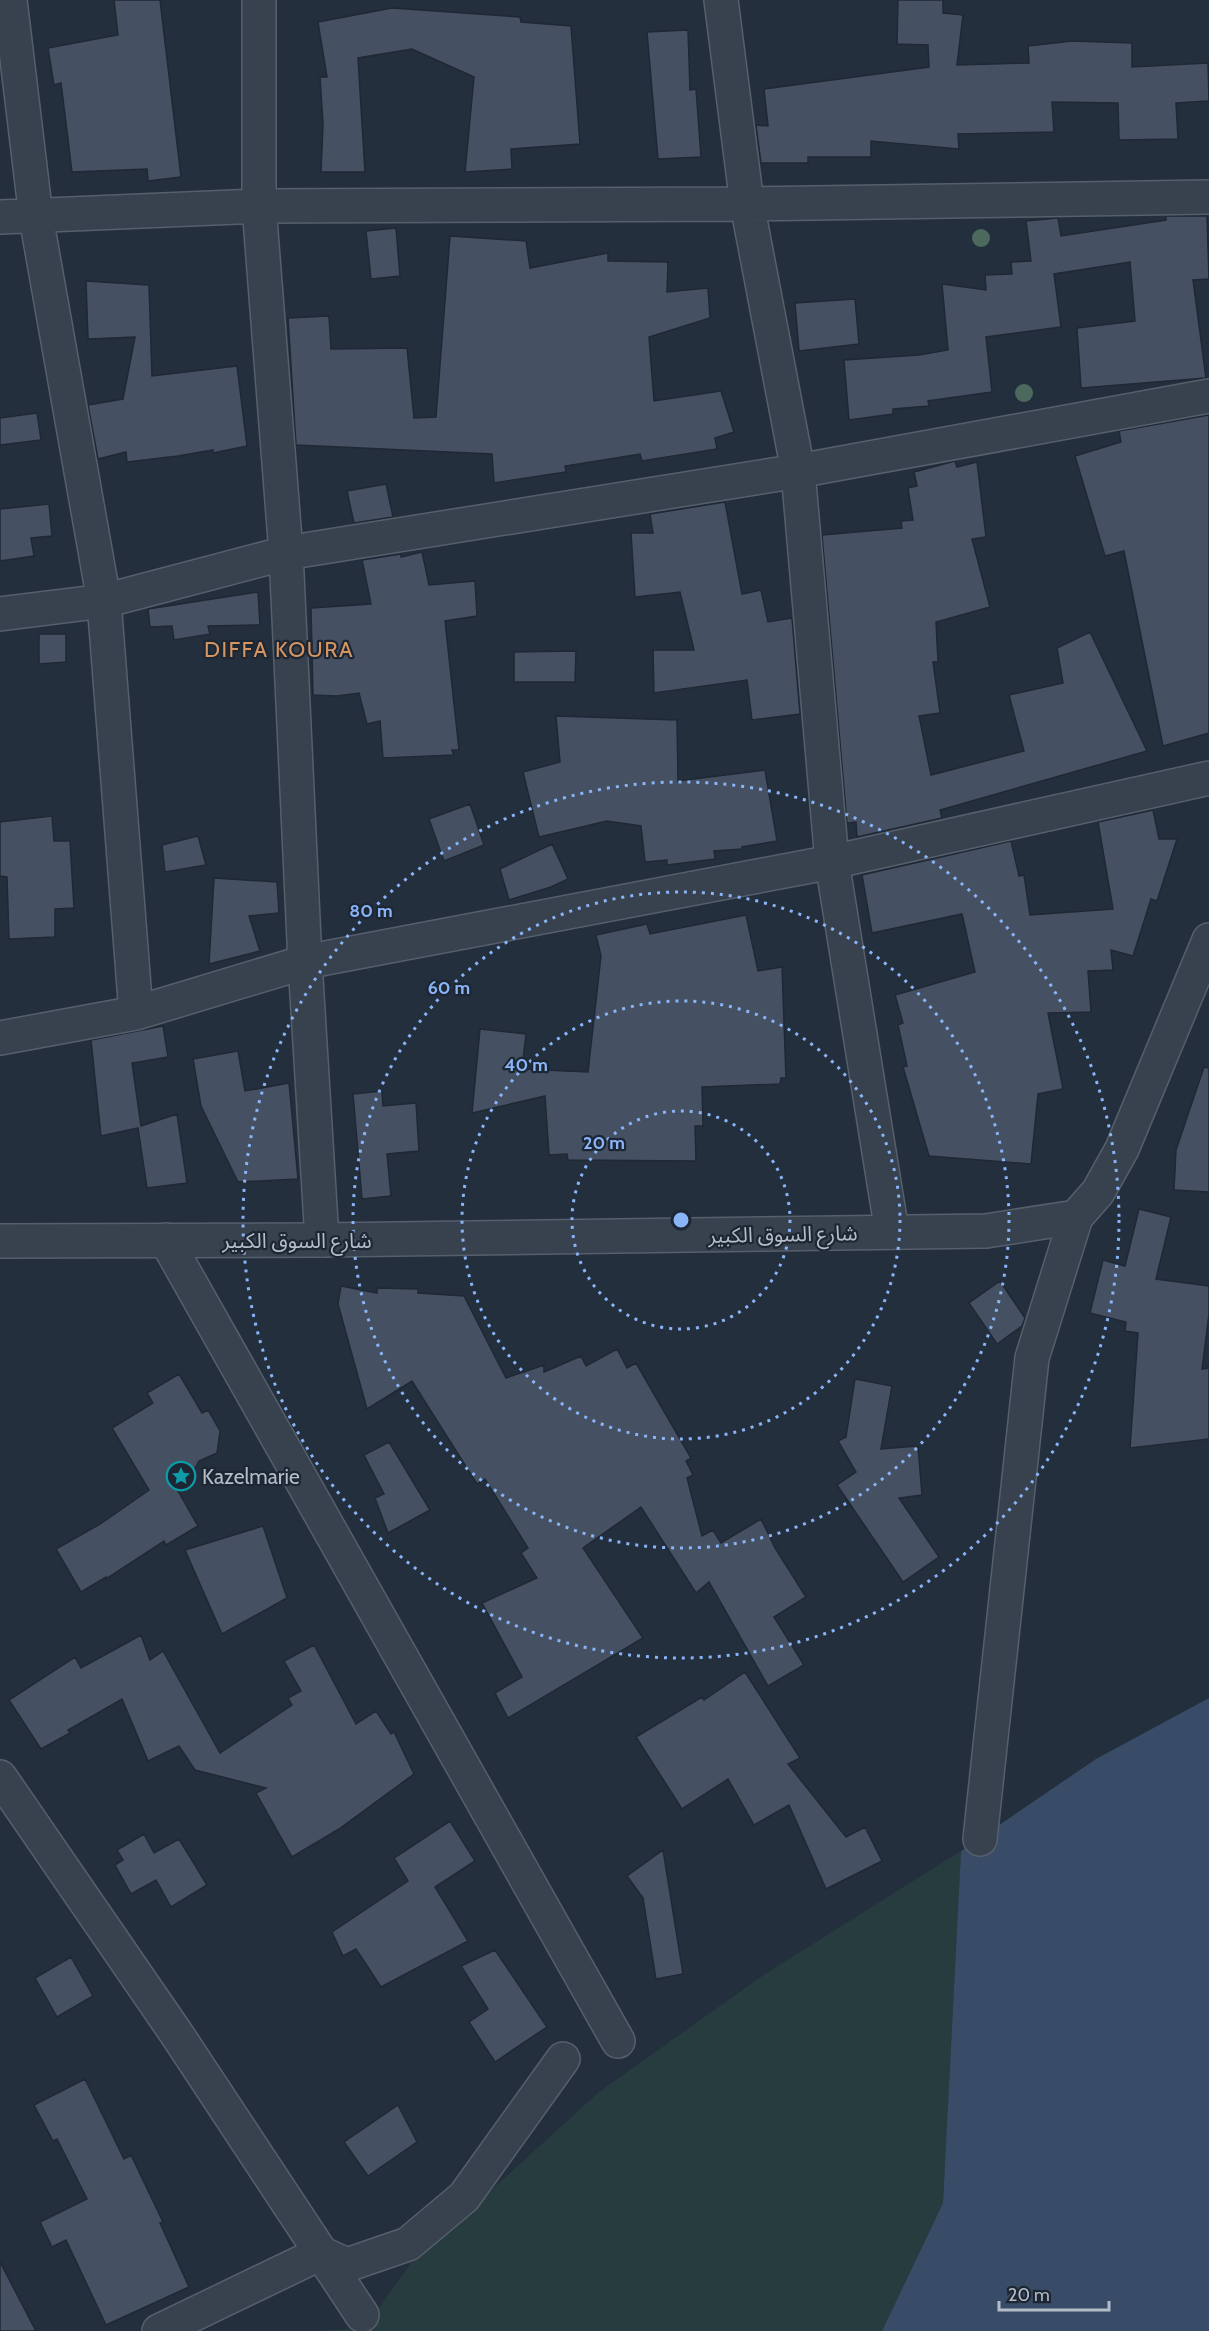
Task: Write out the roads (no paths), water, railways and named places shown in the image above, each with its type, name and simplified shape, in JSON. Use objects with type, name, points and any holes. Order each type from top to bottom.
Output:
[{"type":"street","points":[[10,0],[36,217],[104,601],[136,1013]]},
{"type":"street","points":[[259,0],[259,206],[286,554],[305,962],[322,1240]]},
{"type":"street","points":[[721,0],[747,204],[798,471],[832,862],[892,1232]]},
{"type":"street","points":[[0,217],[259,206],[747,204],[1209,197]]},
{"type":"street","points":[[0,614],[104,601],[286,554],[798,471],[1209,396]]},
{"type":"street","points":[[0,1038],[136,1013],[305,962],[832,862],[1209,778]]},
{"type":"street","points":[[980,1839],[1032,1359],[1077,1216],[1098,1192],[1122,1149],[1209,940]]},
{"type":"street","name":"شارع السوق الكبير","points":[[0,1241],[322,1240],[986,1231],[1077,1216]]},
{"type":"street","points":[[166,1240],[618,2041]]},
{"type":"street","points":[[1,1782],[176,2033],[362,2315]]},
{"type":"street","points":[[321,2253],[347,2265],[408,2244],[464,2197],[563,2059]]},
{"type":"street","points":[[159,2331],[321,2253]]},
{"type":"water","points":[[1209,1698],[1209,2331],[882,2331],[943,2203],[961,1851],[1096,1759]]},
{"type":"place","name":"Kazelmarie","points":[[181,1476]]},
{"type":"district","name":"DIFFA KOURA","points":[[279,649]]}]
